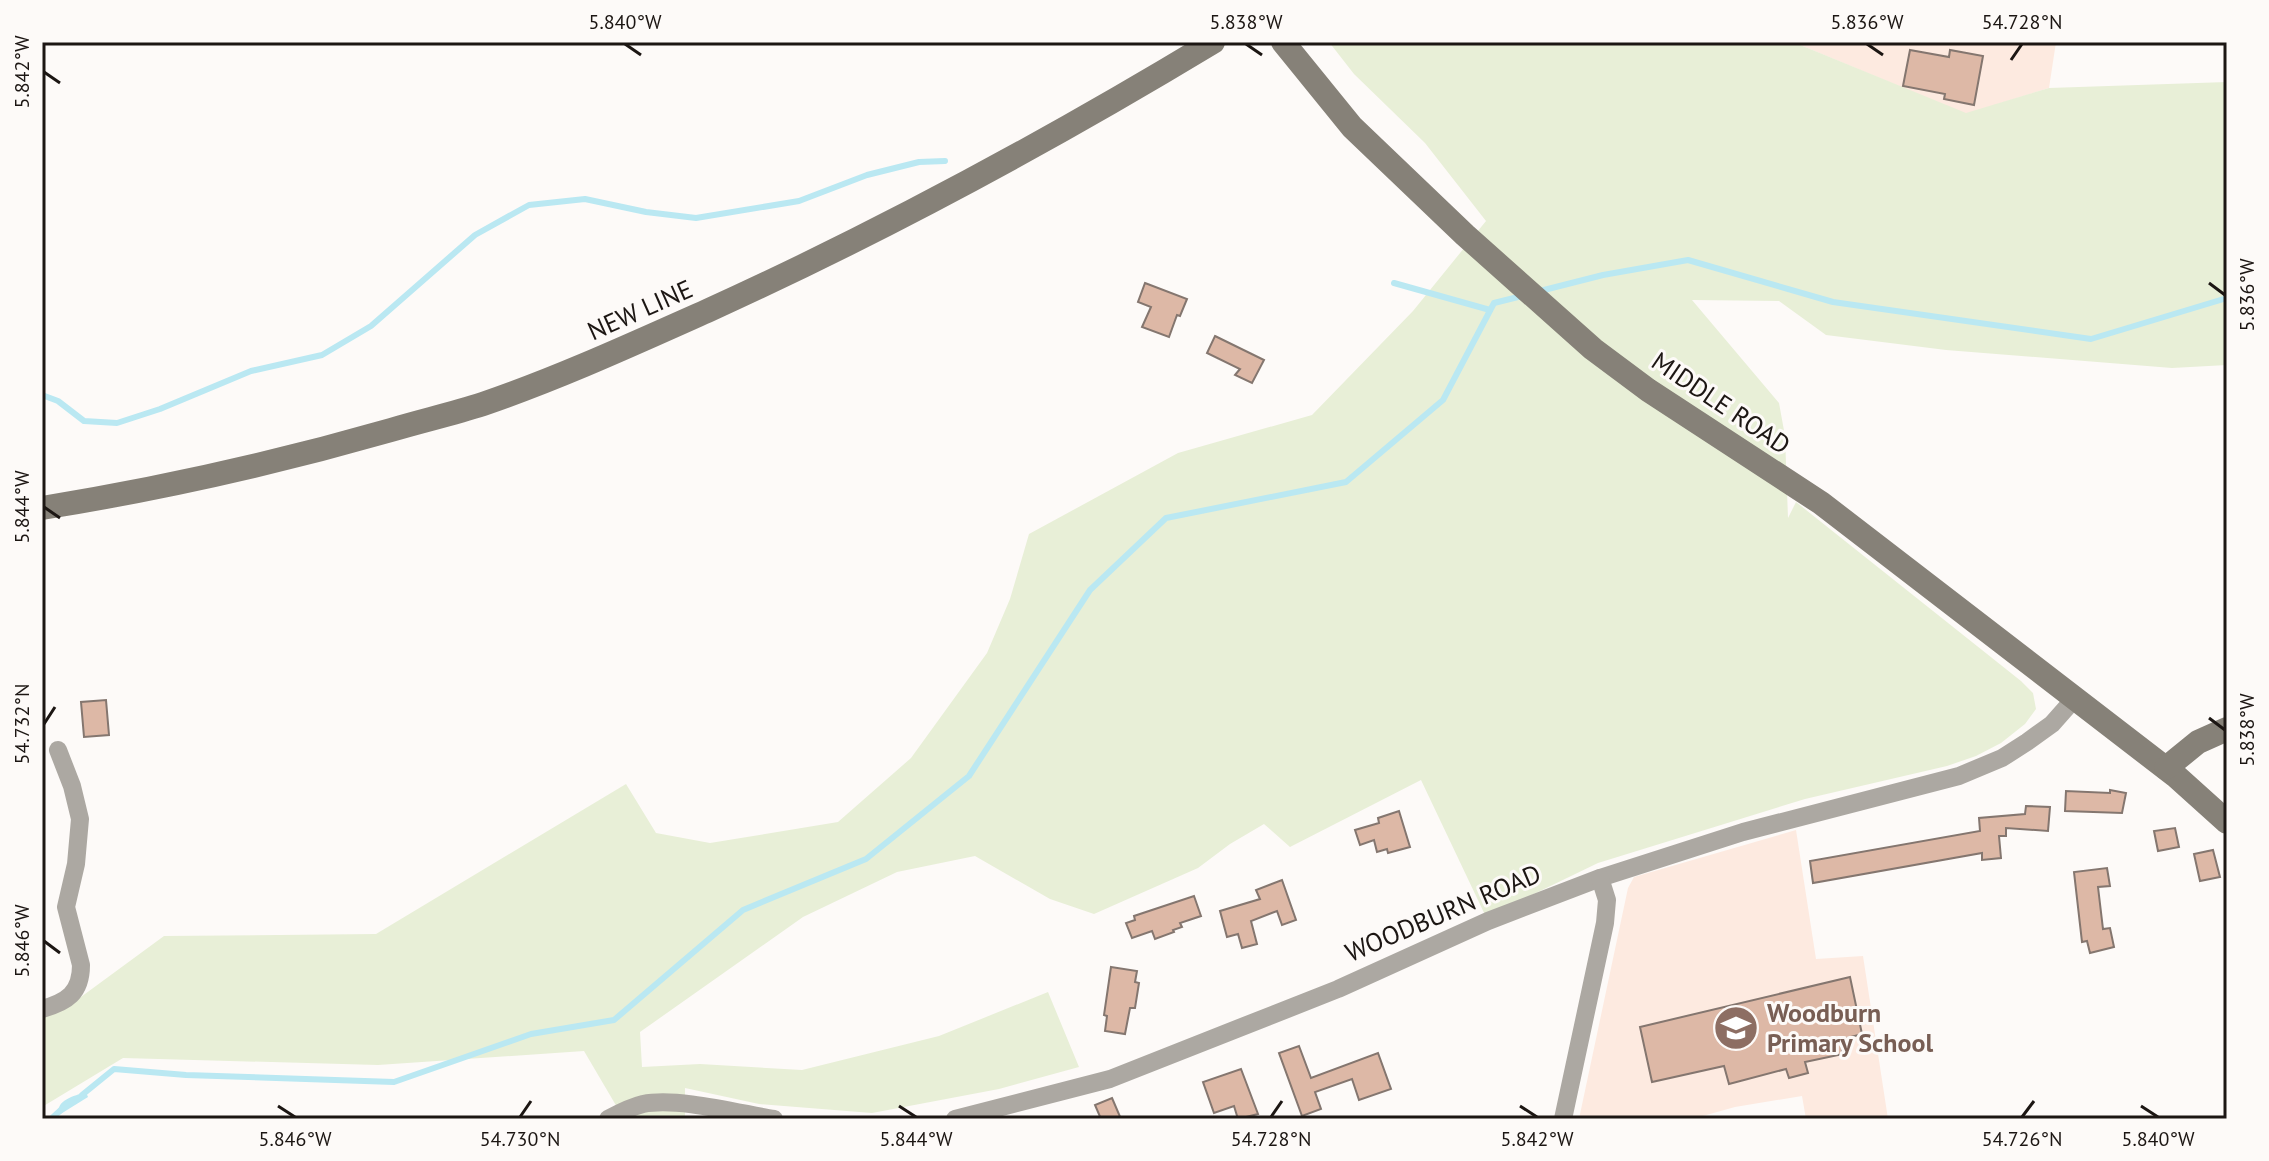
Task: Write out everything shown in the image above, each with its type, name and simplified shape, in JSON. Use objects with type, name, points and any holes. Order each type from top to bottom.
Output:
[{"type":"main road","name":"NEW LINE","points":[[42,508],[302,455],[482,404],[604,358],[795,271],[945,194],[1097,113],[1213,42]]},
{"type":"main road","name":"MIDDLE ROAD","points":[[1283,42],[1352,127],[1557,317],[1648,390],[1821,503],[2166,768],[2227,822]]},
{"type":"main road","points":[[2166,768],[2198,742],[2227,729]]},
{"type":"street","name":"WOODBURN ROAD","points":[[955,1119],[1110,1079],[1338,989],[1488,921],[1600,878],[1743,832],[1959,776],[2002,758],[2027,742],[2052,724],[2075,698]]},
{"type":"street","points":[[42,1009],[71,998],[81,974],[66,907],[76,864],[80,819],[72,786],[58,750]]},
{"type":"street","points":[[1563,1119],[1605,923],[1607,900],[1600,878]]},
{"type":"street","points":[[608,1119],[644,1104],[695,1106],[774,1119]]},
{"type":"shaded area","points":[[1793,42],[2056,42],[2049,88],[1966,114]]},
{"type":"shaded area","name":"Woodburn Primary School","points":[[1796,830],[1816,959],[1863,956],[1888,1119],[1806,1119],[1802,1096],[1735,1107],[1692,1119],[1579,1119],[1628,888],[1634,877]]},
{"type":"green space","points":[[1329,42],[1793,42],[1966,113],[2049,88],[2227,82],[2227,365],[2172,368],[1946,350],[1826,335],[1779,301],[1692,300],[1779,403],[1785,436],[1788,518],[1796,502],[2021,681],[2033,693],[2036,709],[2025,724],[2001,743],[1976,756],[1947,766],[1805,799],[1598,863],[1486,917],[1421,780],[1290,847],[1264,824],[1198,868],[1094,914],[1050,899],[975,856],[897,872],[803,917],[640,1032],[642,1067],[700,1064],[802,1070],[939,1036],[1048,992],[1079,1067],[999,1089],[872,1113],[759,1104],[685,1088],[685,1119],[624,1119],[584,1051],[378,1065],[123,1058],[42,1107],[42,1012],[70,1005],[164,936],[376,934],[626,784],[656,833],[710,843],[838,822],[911,758],[987,653],[1010,599],[1029,534],[1178,453],[1312,415],[1413,311],[1486,221],[1425,143],[1354,74]]},
{"type":"water","points":[[86,1092],[88,1097],[59,1115],[63,1102]]},
{"type":"building","points":[[1910,50],[1949,57],[1950,50],[1983,56],[1974,105],[1944,99],[1945,94],[1903,86]]},
{"type":"building","points":[[1145,283],[1187,299],[1169,337],[1142,327],[1151,307],[1138,302]]},
{"type":"building","points":[[1215,336],[1264,360],[1252,383],[1235,375],[1240,369],[1207,353]]},
{"type":"building","points":[[106,700],[109,735],[84,737],[81,702]]},
{"type":"building","points":[[2110,790],[2126,793],[2122,813],[2065,811],[2066,791],[2110,793]]},
{"type":"building","points":[[2026,806],[2050,807],[2048,831],[2006,828],[2006,836],[1999,836],[2001,858],[1982,860],[1982,853],[1813,883],[1810,861],[1980,831],[1979,818],[2025,814]]},
{"type":"building","points":[[1399,811],[1410,847],[1388,853],[1387,849],[1377,852],[1374,840],[1360,845],[1355,830],[1379,823],[1378,818]]},
{"type":"building","points":[[2175,828],[2179,847],[2158,851],[2154,831]]},
{"type":"building","points":[[2213,850],[2220,877],[2200,881],[2194,854]]},
{"type":"building","points":[[2107,868],[2110,886],[2098,887],[2103,929],[2110,928],[2114,947],[2090,953],[2087,941],[2082,942],[2074,872]]},
{"type":"building","points":[[1282,880],[1296,920],[1282,925],[1277,911],[1251,921],[1257,944],[1242,948],[1238,934],[1227,937],[1220,911],[1260,899],[1256,890]]},
{"type":"building","points":[[1194,896],[1201,916],[1180,923],[1182,927],[1155,939],[1152,931],[1132,938],[1126,923],[1135,920],[1134,916]]},
{"type":"building","points":[[1111,967],[1137,971],[1135,982],[1139,983],[1135,1008],[1130,1008],[1125,1034],[1105,1031],[1107,1016],[1104,1015]]},
{"type":"building","name":"Woodburn Primary School","points":[[1850,977],[1862,1034],[1840,1040],[1843,1054],[1805,1062],[1808,1073],[1789,1078],[1786,1069],[1729,1084],[1724,1066],[1652,1082],[1640,1027]]},
{"type":"building","points":[[1299,1046],[1311,1078],[1378,1053],[1391,1089],[1359,1100],[1352,1079],[1315,1092],[1321,1109],[1302,1116],[1279,1053]]},
{"type":"building","points":[[1241,1069],[1258,1114],[1238,1119],[1234,1106],[1214,1113],[1203,1082]]},
{"type":"building","points":[[1112,1098],[1121,1119],[1101,1119],[1095,1105]]},
{"type":"waterway","points":[[42,395],[58,401],[84,421],[117,423],[160,409],[251,371],[322,355],[371,326],[475,235],[529,205],[585,199],[646,212],[696,218],[799,201],[867,175],[919,162],[945,161]]},
{"type":"waterway","points":[[1540,291],[1603,275],[1688,260],[1833,302],[2091,339],[2227,298]]},
{"type":"waterway","points":[[1394,283],[1490,310]]},
{"type":"waterway","points":[[82,1095],[114,1069],[186,1075],[394,1082],[531,1034],[614,1020],[743,910],[866,859],[969,776],[1090,590],[1166,518],[1346,482],[1443,400],[1494,303],[1522,296]]},
{"type":"waterway","points":[[51,1119],[63,1108]]},
{"type":"place","name":"Woodburn Primary School","points":[[1736,1028]]}]
